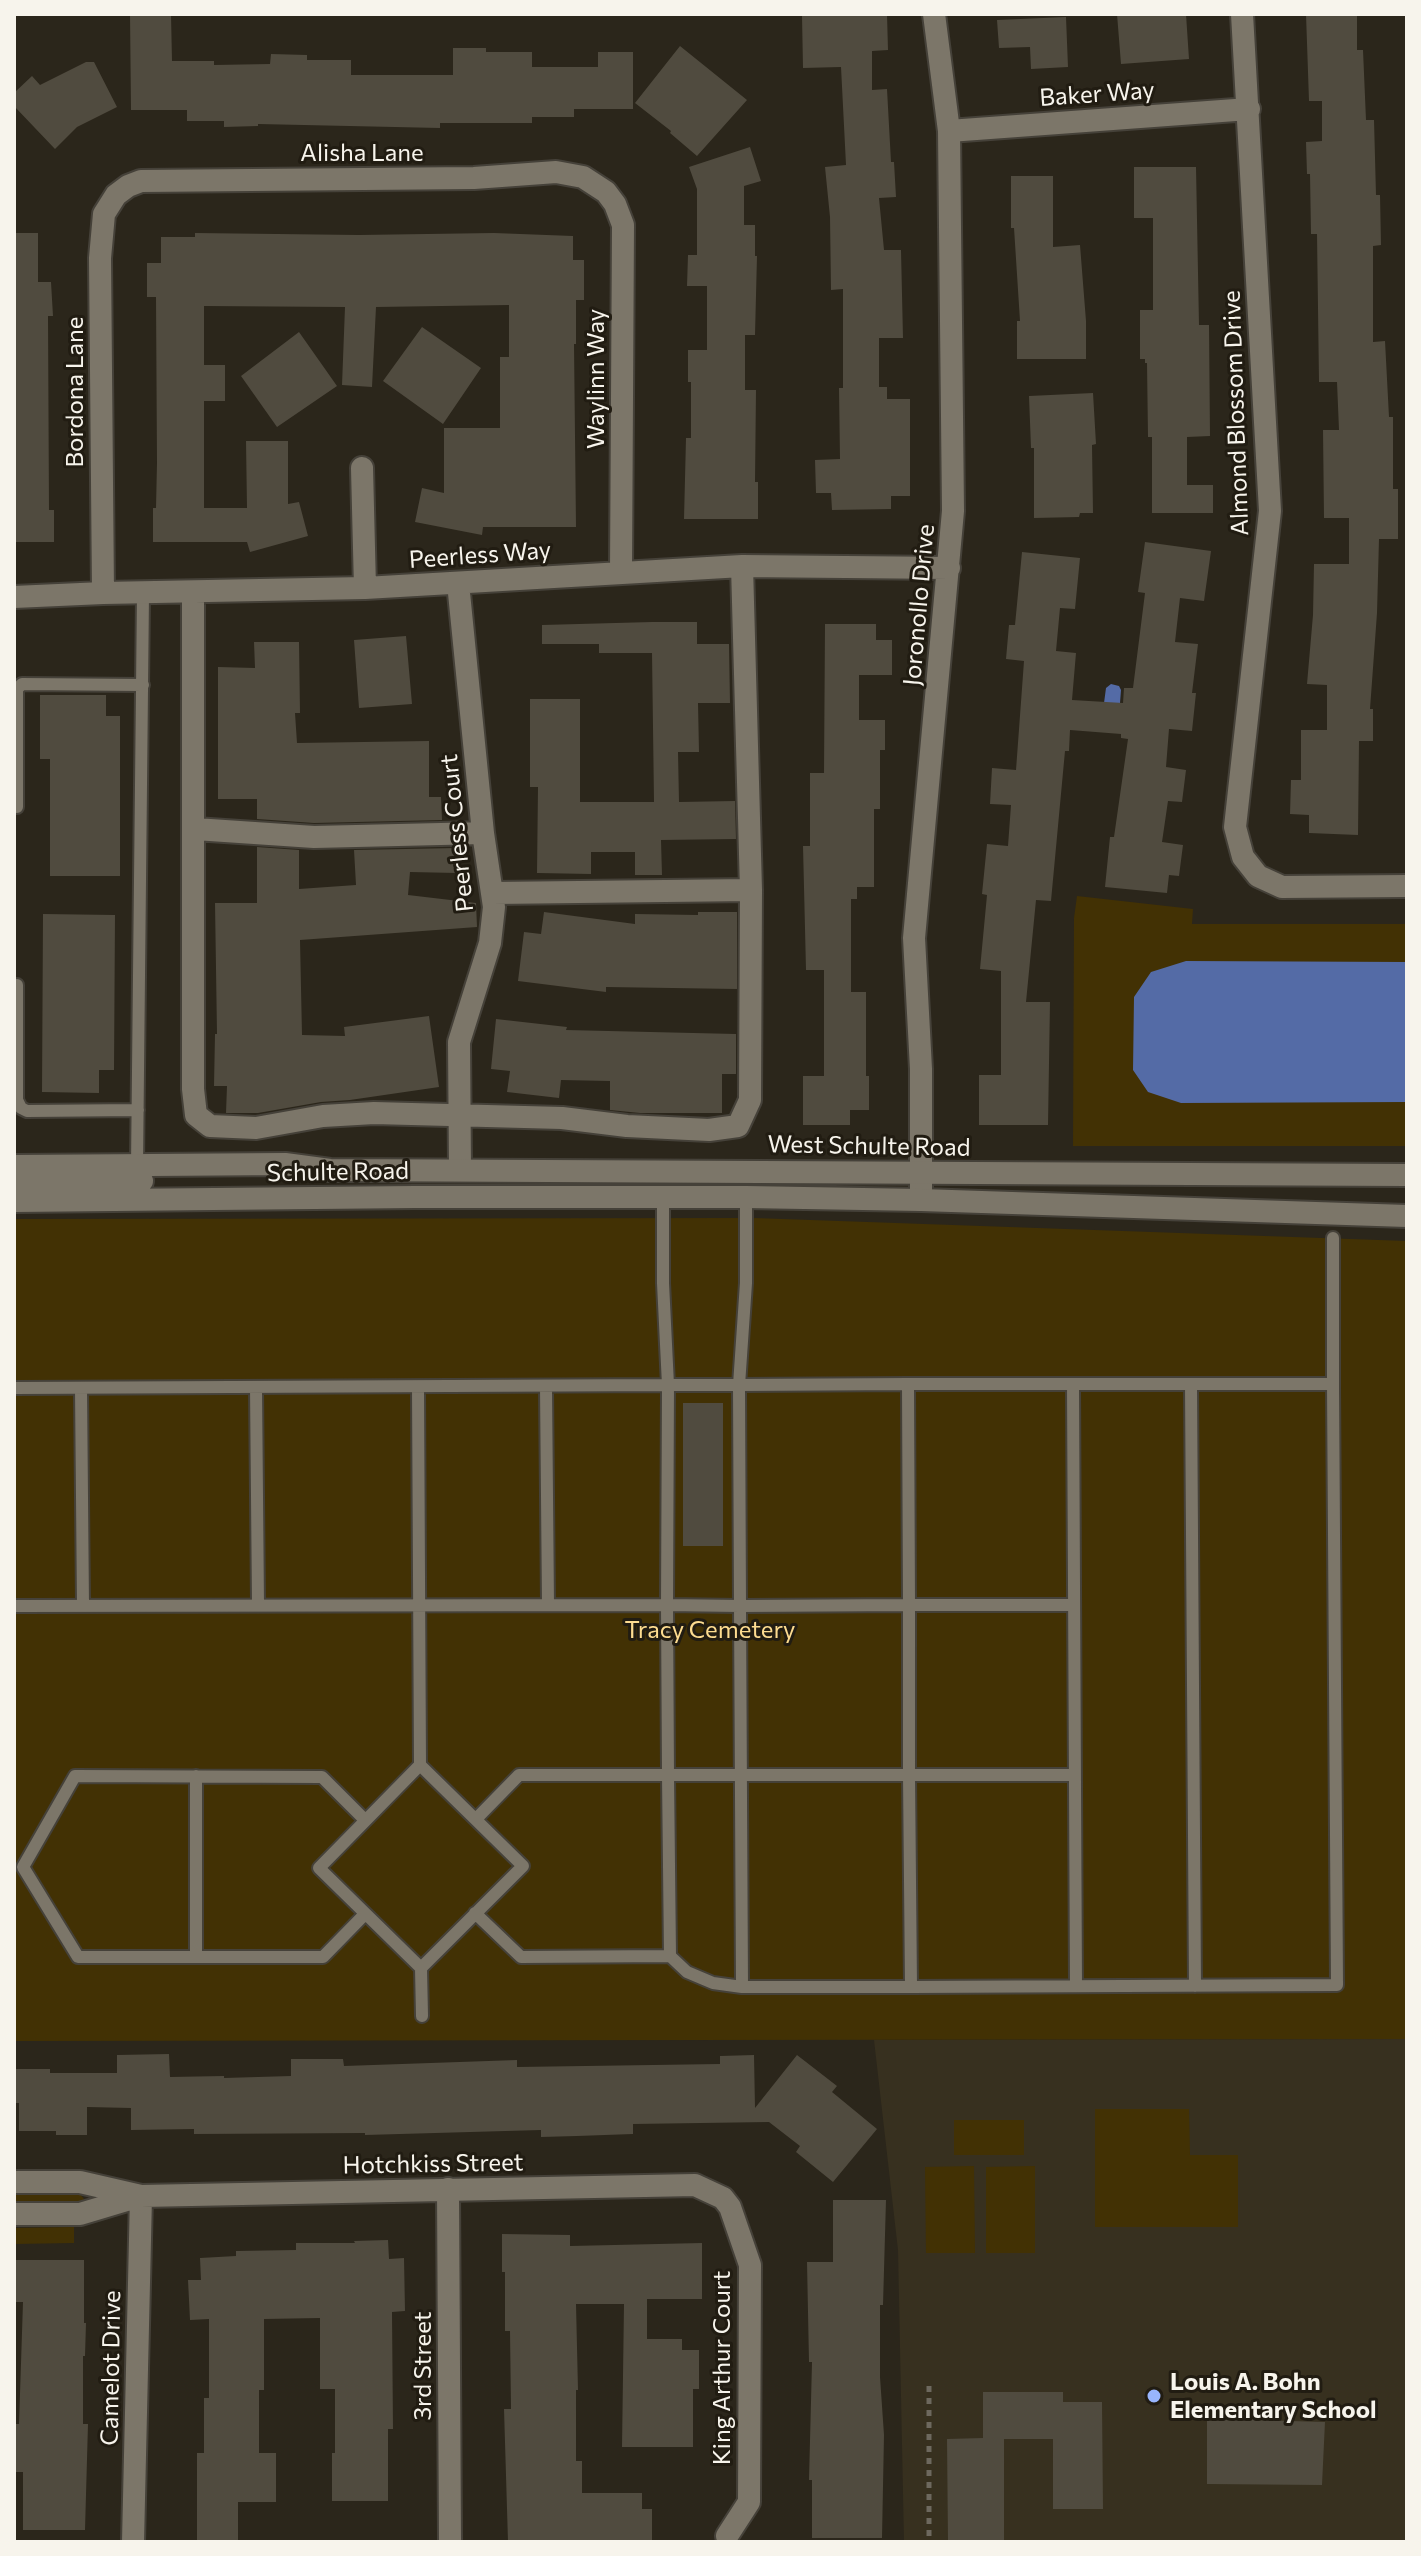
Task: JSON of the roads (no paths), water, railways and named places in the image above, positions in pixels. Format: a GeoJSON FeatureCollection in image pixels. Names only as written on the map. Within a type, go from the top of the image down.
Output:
{"type":"FeatureCollection","features":[{"type":"Feature","properties":{"kind":"street","name":"Joronollo Drive"},"geometry":{"type":"LineString","coordinates":[[921,1200],[921,1069],[914,938],[953,511],[949,131],[934,14]]}},
{"type":"Feature","properties":{"kind":"street","name":"Almond Blossom Drive"},"geometry":{"type":"LineString","coordinates":[[1242,14],[1270,511],[1235,827],[1243,857],[1258,876],[1282,887],[1407,886]]}},
{"type":"Feature","properties":{"kind":"street","name":"Baker Way"},"geometry":{"type":"LineString","coordinates":[[949,131],[1249,109]]}},
{"type":"Feature","properties":{"kind":"street","name":"Alisha Lane"},"geometry":{"type":"LineString","coordinates":[[116,195],[141,181],[474,178],[556,172],[583,177],[606,192]]}},
{"type":"Feature","properties":{"kind":"street","name":"Waylinn Way"},"geometry":{"type":"LineString","coordinates":[[606,192],[615,204],[623,225],[621,571]]}},
{"type":"Feature","properties":{"kind":"street","name":"Bordona Lane"},"geometry":{"type":"LineString","coordinates":[[103,593],[100,258],[104,214],[116,195]]}},
{"type":"Feature","properties":{"kind":"street"},"geometry":{"type":"LineString","coordinates":[[362,468],[365,588]]}},
{"type":"Feature","properties":{"kind":"street","name":"Peerless Way"},"geometry":{"type":"LineString","coordinates":[[14,597],[365,588],[742,566],[949,568]]}},
{"type":"Feature","properties":{"kind":"street"},"geometry":{"type":"LineString","coordinates":[[193,593],[193,1089],[196,1115],[210,1126],[256,1128],[323,1116],[374,1113],[562,1118],[627,1126],[709,1130],[738,1126],[750,1100],[751,890],[742,566]]}},
{"type":"Feature","properties":{"kind":"street","name":"Peerless Court"},"geometry":{"type":"LineString","coordinates":[[458,583],[483,833],[493,893],[490,943],[459,1042],[460,1169]]}},
{"type":"Feature","properties":{"kind":"street"},"geometry":{"type":"LineString","coordinates":[[195,829],[314,837],[483,833]]}},
{"type":"Feature","properties":{"kind":"street"},"geometry":{"type":"LineString","coordinates":[[493,893],[751,890]]}},
{"type":"Feature","properties":{"kind":"street"},"geometry":{"type":"LineString","coordinates":[[14,1166],[285,1164],[330,1170]]}},
{"type":"Feature","properties":{"kind":"street","name":"West Schulte Road"},"geometry":{"type":"LineString","coordinates":[[330,1170],[1407,1175]]}},
{"type":"Feature","properties":{"kind":"street","name":"Schulte Road"},"geometry":{"type":"LineString","coordinates":[[14,1184],[284,1177],[330,1170]]}},
{"type":"Feature","properties":{"kind":"street"},"geometry":{"type":"LineString","coordinates":[[663,1197],[921,1200],[1407,1216]]}},
{"type":"Feature","properties":{"kind":"street","name":"Schulte Road"},"geometry":{"type":"LineString","coordinates":[[14,1201],[663,1197]]}},
{"type":"Feature","properties":{"kind":"street","name":"Hotchkiss Street"},"geometry":{"type":"LineString","coordinates":[[14,2182],[80,2182],[141,2196],[695,2185],[723,2198]]}},
{"type":"Feature","properties":{"kind":"street","name":"3rd Street"},"geometry":{"type":"LineString","coordinates":[[448,2189],[450,2542]]}},
{"type":"Feature","properties":{"kind":"street","name":"Hotchkiss Street"},"geometry":{"type":"LineString","coordinates":[[14,2214],[80,2214],[141,2196]]}},
{"type":"Feature","properties":{"kind":"street","name":"Camelot Drive"},"geometry":{"type":"LineString","coordinates":[[133,2542],[141,2196]]}},
{"type":"Feature","properties":{"kind":"street","name":"King Arthur Court"},"geometry":{"type":"LineString","coordinates":[[723,2198],[730,2207],[750,2265],[749,2502],[727,2536]]}},
{"type":"Feature","properties":{"kind":"lane"},"geometry":{"type":"LineString","coordinates":[[137,1166],[143,594]]}},
{"type":"Feature","properties":{"kind":"lane"},"geometry":{"type":"LineString","coordinates":[[17,807],[17,689],[22,684],[143,685]]}},
{"type":"Feature","properties":{"kind":"lane"},"geometry":{"type":"LineString","coordinates":[[17,985],[17,1100],[21,1108],[27,1111],[138,1110]]}},
{"type":"Feature","properties":{"kind":"lane"},"geometry":{"type":"LineString","coordinates":[[663,1197],[668,1385],[670,1956]]}},
{"type":"Feature","properties":{"kind":"lane"},"geometry":{"type":"LineString","coordinates":[[742,1987],[739,1385],[746,1283],[746,1197]]}},
{"type":"Feature","properties":{"kind":"lane"},"geometry":{"type":"LineString","coordinates":[[475,1913],[521,1957],[670,1956],[687,1972],[713,1983],[742,1987],[1337,1985],[1333,1238]]}},
{"type":"Feature","properties":{"kind":"lane"},"geometry":{"type":"LineString","coordinates":[[908,1384],[911,1987]]}},
{"type":"Feature","properties":{"kind":"lane"},"geometry":{"type":"LineString","coordinates":[[1073,1384],[1076,1986]]}},
{"type":"Feature","properties":{"kind":"lane"},"geometry":{"type":"LineString","coordinates":[[1191,1384],[1195,1986]]}},
{"type":"Feature","properties":{"kind":"lane"},"geometry":{"type":"LineString","coordinates":[[14,1388],[1333,1384]]}},
{"type":"Feature","properties":{"kind":"lane"},"geometry":{"type":"LineString","coordinates":[[256,1387],[258,1605]]}},
{"type":"Feature","properties":{"kind":"lane"},"geometry":{"type":"LineString","coordinates":[[418,1387],[420,1765],[319,1868],[421,1968],[422,2016]]}},
{"type":"Feature","properties":{"kind":"lane"},"geometry":{"type":"LineString","coordinates":[[546,1387],[548,1605]]}},
{"type":"Feature","properties":{"kind":"lane"},"geometry":{"type":"LineString","coordinates":[[81,1388],[83,1606]]}},
{"type":"Feature","properties":{"kind":"lane"},"geometry":{"type":"LineString","coordinates":[[14,1606],[1074,1605]]}},
{"type":"Feature","properties":{"kind":"lane"},"geometry":{"type":"LineString","coordinates":[[420,1765],[523,1866],[421,1968]]}},
{"type":"Feature","properties":{"kind":"lane"},"geometry":{"type":"LineString","coordinates":[[476,1819],[519,1775],[1075,1775]]}},
{"type":"Feature","properties":{"kind":"lane"},"geometry":{"type":"LineString","coordinates":[[365,1820],[322,1777],[75,1776],[23,1867],[78,1957],[323,1957],[365,1914]]}},
{"type":"Feature","properties":{"kind":"lane"},"geometry":{"type":"LineString","coordinates":[[196,1776],[196,1957]]}},
{"type":"Feature","properties":{"kind":"water"},"geometry":{"type":"Polygon","coordinates":[[[1111,684],[1119,686],[1121,690],[1120,703],[1102,718],[1106,688],[1111,684]]]}},
{"type":"Feature","properties":{"kind":"water"},"geometry":{"type":"Polygon","coordinates":[[[1186,961],[1407,962],[1407,1102],[1181,1103],[1148,1092],[1133,1070],[1134,997],[1151,972],[1186,961]]]}},
{"type":"Feature","properties":{"kind":"place","name":"Louis A. Bohn Elementary School"},"geometry":{"type":"Point","coordinates":[1154,2396]}},
{"type":"Feature","properties":{"kind":"park label","name":"Tracy Cemetery"},"geometry":{"type":"Point","coordinates":[710,1630]}}]}
